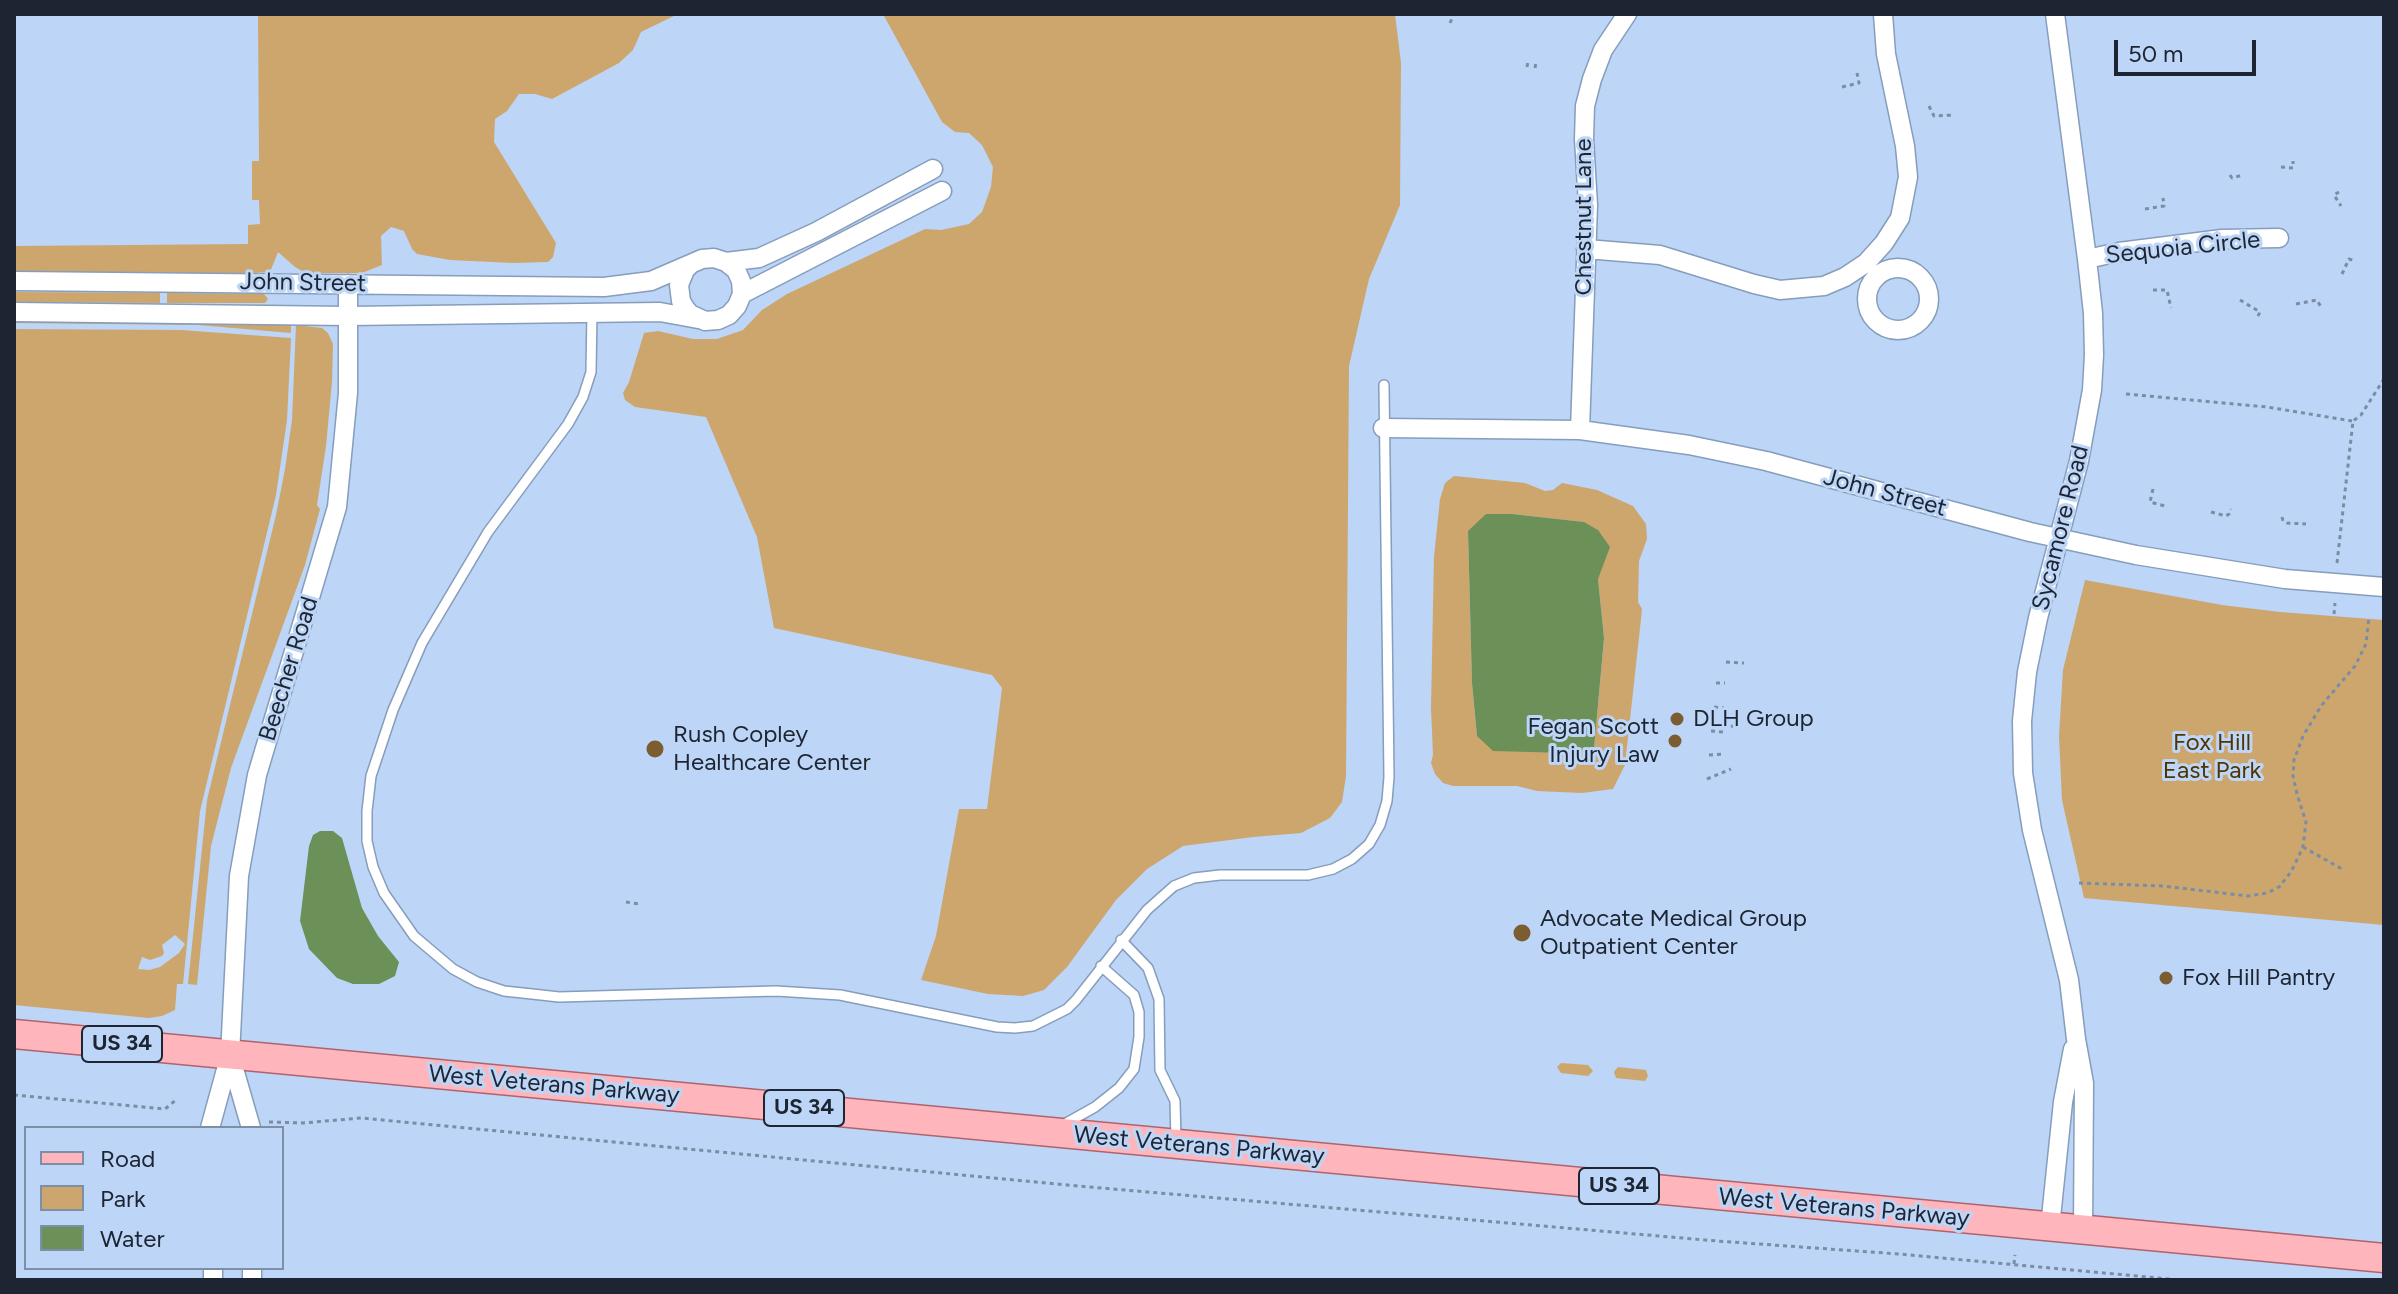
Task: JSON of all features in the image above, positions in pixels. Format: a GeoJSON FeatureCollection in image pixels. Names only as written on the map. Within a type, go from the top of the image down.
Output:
{"type":"FeatureCollection","features":[{"type":"Feature","properties":{"kind":"main road","name":"West Veterans Parkway"},"geometry":{"type":"LineString","coordinates":[[14,1034],[2384,1258]]}},
{"type":"Feature","properties":{"kind":"street","name":"Chestnut Lane"},"geometry":{"type":"LineString","coordinates":[[1580,430],[1588,205],[1585,106],[1603,50],[1627,14]]}},
{"type":"Feature","properties":{"kind":"street"},"geometry":{"type":"LineString","coordinates":[[1586,249],[1660,255],[1780,290],[1824,286],[1871,270],[1900,218],[1907,188],[1907,156],[1886,54],[1883,14]]}},
{"type":"Feature","properties":{"kind":"street","name":"Sycamore Road"},"geometry":{"type":"LineString","coordinates":[[2055,14],[2093,313],[2092,390],[2079,461],[2027,672],[2022,721],[2023,773],[2032,830],[2069,980],[2084,1083],[2083,1231]]}},
{"type":"Feature","properties":{"kind":"street"},"geometry":{"type":"LineString","coordinates":[[726,262],[759,258],[816,232],[933,169]]}},
{"type":"Feature","properties":{"kind":"street"},"geometry":{"type":"LineString","coordinates":[[742,294],[942,191]]}},
{"type":"Feature","properties":{"kind":"street","name":"Sequoia Circle"},"geometry":{"type":"LineString","coordinates":[[2087,259],[2222,239],[2279,238]]}},
{"type":"Feature","properties":{"kind":"street"},"geometry":{"type":"LineString","coordinates":[[714,258],[726,262],[736,270],[741,281],[742,294],[737,306],[729,315],[718,320],[705,321],[690,314],[679,293],[681,277],[691,264],[702,259],[714,258]]}},
{"type":"Feature","properties":{"kind":"street","name":"John Street"},"geometry":{"type":"LineString","coordinates":[[14,281],[592,287],[651,281],[691,264]]}},
{"type":"Feature","properties":{"kind":"street","name":"Beecher Road"},"geometry":{"type":"LineString","coordinates":[[211,1126],[230,1055],[239,876],[257,775],[337,507],[348,393],[348,284]]}},
{"type":"Feature","properties":{"kind":"street"},"geometry":{"type":"LineString","coordinates":[[592,287],[592,312]]}},
{"type":"Feature","properties":{"kind":"street","name":"John Street"},"geometry":{"type":"LineString","coordinates":[[14,312],[348,316],[660,312],[705,321]]}},
{"type":"Feature","properties":{"kind":"street","name":"John Street"},"geometry":{"type":"LineString","coordinates":[[1383,428],[1580,430],[1689,445],[1766,461],[2060,539],[2209,569],[2384,587]]}},
{"type":"Feature","properties":{"kind":"street","name":"Sycamore Road"},"geometry":{"type":"LineString","coordinates":[[2050,1227],[2063,1102],[2076,1039]]}},
{"type":"Feature","properties":{"kind":"street","name":"Beecher Road"},"geometry":{"type":"LineString","coordinates":[[230,1055],[250,1126]]}},
{"type":"Feature","properties":{"kind":"lane"},"geometry":{"type":"LineString","coordinates":[[592,312],[591,372],[583,397],[568,424],[488,532],[428,631],[393,710],[371,776],[367,811],[367,841],[384,893],[405,925],[432,953],[477,982],[504,991],[559,997],[776,991],[840,995],[997,1027],[1033,1026],[1067,1009],[1147,910],[1174,886],[1194,878],[1308,875],[1333,869],[1352,859],[1369,844],[1380,825],[1387,801],[1389,777],[1384,385]]}},
{"type":"Feature","properties":{"kind":"lane"},"geometry":{"type":"LineString","coordinates":[[1121,940],[1148,968],[1159,999],[1160,1070],[1175,1101],[1176,1145]]}},
{"type":"Feature","properties":{"kind":"lane"},"geometry":{"type":"LineString","coordinates":[[1049,1132],[1095,1107],[1119,1088],[1134,1069],[1139,1012],[1134,995],[1101,966]]}},
{"type":"Feature","properties":{"kind":"path"},"geometry":{"type":"LineString","coordinates":[[1450,23],[1454,14]]}},
{"type":"Feature","properties":{"kind":"path"},"geometry":{"type":"LineString","coordinates":[[1527,67],[1528,61]]}},
{"type":"Feature","properties":{"kind":"path"},"geometry":{"type":"LineString","coordinates":[[1535,68],[1536,62]]}},
{"type":"Feature","properties":{"kind":"path"},"geometry":{"type":"LineString","coordinates":[[1842,87],[1859,83],[1857,73]]}},
{"type":"Feature","properties":{"kind":"path"},"geometry":{"type":"LineString","coordinates":[[1929,106],[1934,116],[1954,115]]}},
{"type":"Feature","properties":{"kind":"path"},"geometry":{"type":"LineString","coordinates":[[2281,167],[2293,168],[2293,161]]}},
{"type":"Feature","properties":{"kind":"path"},"geometry":{"type":"LineString","coordinates":[[2230,175],[2232,178],[2243,175]]}},
{"type":"Feature","properties":{"kind":"path"},"geometry":{"type":"LineString","coordinates":[[2339,192],[2334,195],[2341,206]]}},
{"type":"Feature","properties":{"kind":"path"},"geometry":{"type":"LineString","coordinates":[[2145,209],[2164,206],[2163,198]]}},
{"type":"Feature","properties":{"kind":"path"},"geometry":{"type":"LineString","coordinates":[[2342,274],[2349,259],[2355,261]]}},
{"type":"Feature","properties":{"kind":"path"},"geometry":{"type":"LineString","coordinates":[[2153,290],[2167,290],[2171,308]]}},
{"type":"Feature","properties":{"kind":"path"},"geometry":{"type":"LineString","coordinates":[[2240,300],[2260,312],[2257,318]]}},
{"type":"Feature","properties":{"kind":"path"},"geometry":{"type":"LineString","coordinates":[[2296,304],[2317,300],[2322,309]]}},
{"type":"Feature","properties":{"kind":"path"},"geometry":{"type":"LineString","coordinates":[[2126,394],[2267,407],[2353,421],[2361,415],[2384,379]]}},
{"type":"Feature","properties":{"kind":"path"},"geometry":{"type":"LineString","coordinates":[[2337,567],[2353,421]]}},
{"type":"Feature","properties":{"kind":"path"},"geometry":{"type":"LineString","coordinates":[[2153,489],[2150,502],[2165,506]]}},
{"type":"Feature","properties":{"kind":"path"},"geometry":{"type":"LineString","coordinates":[[2211,512],[2226,516],[2231,509]]}},
{"type":"Feature","properties":{"kind":"path"},"geometry":{"type":"LineString","coordinates":[[2282,517],[2287,523],[2306,524]]}},
{"type":"Feature","properties":{"kind":"path"},"geometry":{"type":"LineString","coordinates":[[2334,614],[2335,600]]}},
{"type":"Feature","properties":{"kind":"path"},"geometry":{"type":"LineString","coordinates":[[2079,883],[2163,886],[2248,896],[2267,893],[2279,887],[2291,872],[2303,847],[2306,822],[2295,785],[2294,760],[2303,736],[2321,706],[2355,666],[2366,644],[2369,617]]}},
{"type":"Feature","properties":{"kind":"path"},"geometry":{"type":"LineString","coordinates":[[1726,662],[1744,663]]}},
{"type":"Feature","properties":{"kind":"path"},"geometry":{"type":"LineString","coordinates":[[1716,683],[1725,683]]}},
{"type":"Feature","properties":{"kind":"path"},"geometry":{"type":"LineString","coordinates":[[1714,707],[1724,708]]}},
{"type":"Feature","properties":{"kind":"path"},"geometry":{"type":"LineString","coordinates":[[1723,725],[1740,727]]}},
{"type":"Feature","properties":{"kind":"path"},"geometry":{"type":"LineString","coordinates":[[1711,731],[1723,732]]}},
{"type":"Feature","properties":{"kind":"path"},"geometry":{"type":"LineString","coordinates":[[1709,755],[1725,754]]}},
{"type":"Feature","properties":{"kind":"path"},"geometry":{"type":"LineString","coordinates":[[1707,779],[1731,769]]}},
{"type":"Feature","properties":{"kind":"path"},"geometry":{"type":"LineString","coordinates":[[2303,847],[2342,869]]}},
{"type":"Feature","properties":{"kind":"path"},"geometry":{"type":"LineString","coordinates":[[626,902],[639,904]]}},
{"type":"Feature","properties":{"kind":"path"},"geometry":{"type":"LineString","coordinates":[[14,1095],[165,1109],[176,1100]]}},
{"type":"Feature","properties":{"kind":"path"},"geometry":{"type":"LineString","coordinates":[[283,1122],[361,1118],[1062,1185],[2180,1280]]}},
{"type":"Feature","properties":{"kind":"path"},"geometry":{"type":"LineString","coordinates":[[2014,1264],[2015,1255]]}},
{"type":"Feature","properties":{"kind":"path"},"geometry":{"type":"LineString","coordinates":[[2116,1274],[2117,1265]]}},
{"type":"Feature","properties":{"kind":"green space"},"geometry":{"type":"Polygon","coordinates":[[[258,14],[678,14],[641,32],[633,50],[619,63],[552,99],[519,94],[507,111],[495,119],[494,142],[556,243],[553,257],[548,262],[450,260],[417,254],[404,231],[391,227],[381,236],[382,265],[362,273],[306,273],[278,252],[270,272],[206,276],[14,275],[14,246],[248,244],[248,225],[260,224],[259,200],[252,200],[252,161],[259,161],[258,14]]]}},
{"type":"Feature","properties":{"kind":"green space"},"geometry":{"type":"Polygon","coordinates":[[[883,14],[1395,14],[1401,63],[1400,205],[1369,279],[1349,366],[1346,776],[1342,802],[1330,818],[1301,833],[1183,846],[1147,869],[1116,900],[1067,967],[1044,990],[1023,996],[988,994],[921,980],[936,936],[959,809],[987,809],[1002,688],[992,675],[774,628],[757,537],[706,417],[635,407],[625,400],[623,393],[644,333],[658,331],[693,339],[717,339],[743,330],[762,310],[787,294],[925,229],[941,230],[969,224],[982,212],[991,187],[993,167],[982,145],[969,133],[955,132],[942,122],[883,14]]]}},
{"type":"Feature","properties":{"kind":"green space"},"geometry":{"type":"Polygon","coordinates":[[[14,292],[160,293],[160,303],[14,302],[14,292]]]}},
{"type":"Feature","properties":{"kind":"green space"},"geometry":{"type":"Polygon","coordinates":[[[167,293],[264,294],[268,299],[265,303],[167,303],[167,293]]]}},
{"type":"Feature","properties":{"kind":"green space"},"geometry":{"type":"Polygon","coordinates":[[[14,318],[291,325],[291,333],[198,325],[14,323],[14,318]]]}},
{"type":"Feature","properties":{"kind":"green space"},"geometry":{"type":"Polygon","coordinates":[[[296,325],[322,328],[333,344],[326,446],[317,505],[320,509],[305,565],[231,768],[211,846],[197,985],[188,984],[207,800],[285,469],[292,420],[296,325]]]}},
{"type":"Feature","properties":{"kind":"green space"},"geometry":{"type":"Polygon","coordinates":[[[14,329],[181,330],[291,338],[287,420],[276,495],[200,811],[183,984],[177,984],[175,1010],[149,1018],[14,1005],[14,329]],[[175,935],[162,945],[162,956],[150,960],[142,957],[138,969],[160,967],[179,953],[185,944],[175,935]]]}},
{"type":"Feature","properties":{"kind":"green space"},"geometry":{"type":"Polygon","coordinates":[[[1454,476],[1525,483],[1545,491],[1553,490],[1562,483],[1597,490],[1633,506],[1646,524],[1647,539],[1639,561],[1638,602],[1642,609],[1625,765],[1613,789],[1582,793],[1537,791],[1517,786],[1453,786],[1443,783],[1435,774],[1431,763],[1434,557],[1440,499],[1445,483],[1454,476]],[[1512,514],[1468,531],[1472,683],[1477,736],[1594,749],[1604,638],[1598,579],[1598,530],[1583,522],[1512,514]]]}},
{"type":"Feature","properties":{"kind":"green space","name":"Fox Hill East Park"},"geometry":{"type":"Polygon","coordinates":[[[2085,580],[2222,605],[2384,620],[2384,925],[2084,898],[2062,800],[2059,736],[2063,670],[2085,580]]]}},
{"type":"Feature","properties":{"kind":"green space"},"geometry":{"type":"Polygon","coordinates":[[[1561,1063],[1588,1065],[1593,1071],[1588,1076],[1561,1073],[1557,1067],[1561,1063]]]}},
{"type":"Feature","properties":{"kind":"green space"},"geometry":{"type":"Polygon","coordinates":[[[1618,1067],[1646,1070],[1648,1076],[1645,1081],[1616,1078],[1614,1072],[1618,1067]]]}},
{"type":"Feature","properties":{"kind":"water"},"geometry":{"type":"Polygon","coordinates":[[[1486,514],[1584,522],[1598,530],[1610,547],[1598,579],[1604,638],[1594,749],[1567,753],[1493,751],[1477,736],[1472,683],[1468,531],[1486,514]]]}},
{"type":"Feature","properties":{"kind":"water"},"geometry":{"type":"Polygon","coordinates":[[[320,831],[333,831],[342,838],[362,908],[378,936],[399,962],[395,976],[379,984],[353,984],[337,978],[309,949],[300,921],[309,846],[313,835],[320,831]]]}},
{"type":"Feature","properties":{"kind":"place","name":"DLH Group"},"geometry":{"type":"Point","coordinates":[1677,719]}},
{"type":"Feature","properties":{"kind":"place","name":"Fegan Scott Injury Law"},"geometry":{"type":"Point","coordinates":[1675,741]}},
{"type":"Feature","properties":{"kind":"place","name":"Rush Copley Healthcare Center"},"geometry":{"type":"Point","coordinates":[655,749]}},
{"type":"Feature","properties":{"kind":"place","name":"Advocate Medical Group Outpatient Center"},"geometry":{"type":"Point","coordinates":[1522,933]}},
{"type":"Feature","properties":{"kind":"place","name":"Fox Hill Pantry"},"geometry":{"type":"Point","coordinates":[2166,978]}}]}
